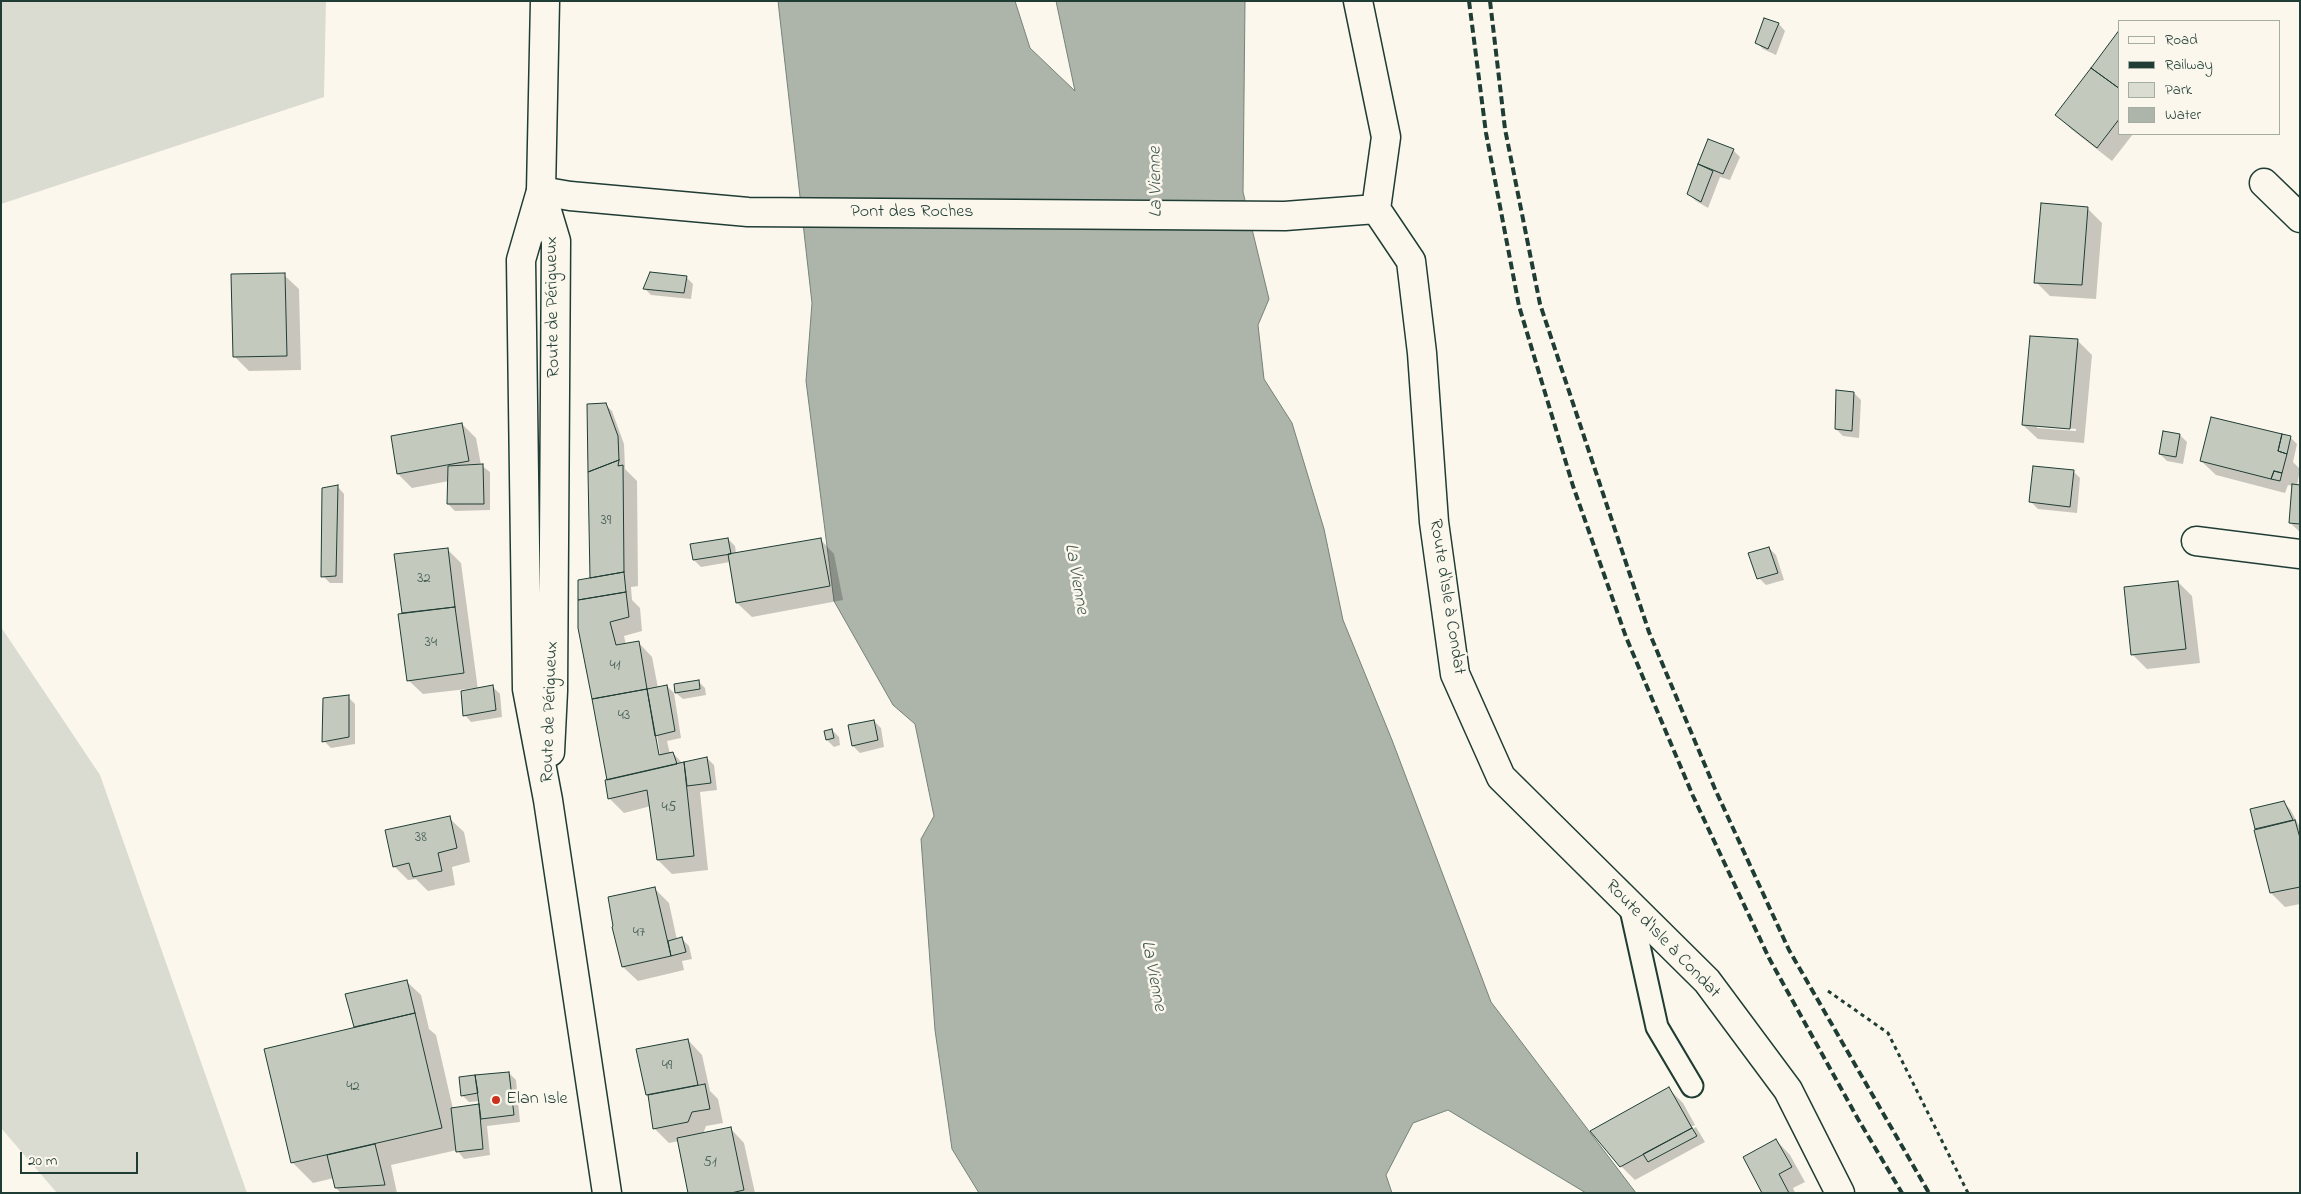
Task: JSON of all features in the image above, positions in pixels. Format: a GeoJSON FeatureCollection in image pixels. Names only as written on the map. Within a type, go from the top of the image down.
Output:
{"type":"FeatureCollection","features":[{"type":"Feature","properties":{"kind":"street","name":"Route de Périgueux"},"geometry":{"type":"LineString","coordinates":[[545,1],[541,191],[521,260],[527,689],[548,800],[607,1193]]}},
{"type":"Feature","properties":{"kind":"street"},"geometry":{"type":"LineString","coordinates":[[1358,1],[1386,137],[1376,209]]}},
{"type":"Feature","properties":{"kind":"street"},"geometry":{"type":"LineString","coordinates":[[2264,183],[2300,218]]}},
{"type":"Feature","properties":{"kind":"street","name":"Pont des Roches"},"geometry":{"type":"LineString","coordinates":[[541,191],[570,196],[748,212],[1285,216],[1376,209]]}},
{"type":"Feature","properties":{"kind":"street","name":"Route d'Isle à Condat"},"geometry":{"type":"LineString","coordinates":[[1376,209],[1411,261],[1422,353],[1434,522],[1456,674],[1501,777],[1707,981],[1788,1090],[1840,1193]]}},
{"type":"Feature","properties":{"kind":"street"},"geometry":{"type":"LineString","coordinates":[[2196,542],[2300,554]]}},
{"type":"Feature","properties":{"kind":"lane"},"geometry":{"type":"LineString","coordinates":[[1630,905],[1657,1027],[1692,1086]]}},
{"type":"Feature","properties":{"kind":"path"},"geometry":{"type":"LineString","coordinates":[[1828,991],[1888,1033],[1968,1193]]}},
{"type":"Feature","properties":{"kind":"green space"},"geometry":{"type":"Polygon","coordinates":[[[1,1],[326,1],[324,97],[1,204],[1,1]]]}},
{"type":"Feature","properties":{"kind":"green space"},"geometry":{"type":"Polygon","coordinates":[[[1,627],[100,775],[247,1193],[57,1193],[1,1128],[1,627]]]}},
{"type":"Feature","properties":{"kind":"water","name":"La Vienne"},"geometry":{"type":"Polygon","coordinates":[[[778,1],[1015,1],[1030,48],[1075,91],[1056,1],[1245,1],[1243,192],[1269,299],[1258,325],[1264,379],[1292,423],[1324,529],[1343,620],[1392,740],[1491,1002],[1636,1193],[1586,1193],[1448,1110],[1413,1123],[1386,1175],[1392,1193],[979,1193],[952,1149],[935,1030],[921,839],[934,816],[915,724],[893,705],[834,601],[806,381],[812,303],[778,1]]]}},
{"type":"Feature","properties":{"kind":"building"},"geometry":{"type":"Polygon","coordinates":[[[1764,18],[1779,23],[1768,49],[1755,43],[1764,18]]]}},
{"type":"Feature","properties":{"kind":"building"},"geometry":{"type":"Polygon","coordinates":[[[2118,32],[2118,88],[2091,68],[2118,32]]]}},
{"type":"Feature","properties":{"kind":"building"},"geometry":{"type":"Polygon","coordinates":[[[2091,68],[2118,88],[2118,121],[2097,148],[2055,115],[2091,68]]]}},
{"type":"Feature","properties":{"kind":"building"},"geometry":{"type":"Polygon","coordinates":[[[1708,139],[1734,149],[1723,174],[1698,164],[1708,139]]]}},
{"type":"Feature","properties":{"kind":"building"},"geometry":{"type":"Polygon","coordinates":[[[1698,164],[1713,171],[1701,202],[1687,194],[1698,164]]]}},
{"type":"Feature","properties":{"kind":"building"},"geometry":{"type":"Polygon","coordinates":[[[2041,203],[2088,207],[2082,285],[2034,283],[2041,203]]]}},
{"type":"Feature","properties":{"kind":"building"},"geometry":{"type":"Polygon","coordinates":[[[650,272],[687,276],[684,293],[643,289],[650,272]]]}},
{"type":"Feature","properties":{"kind":"building"},"geometry":{"type":"Polygon","coordinates":[[[285,273],[287,356],[233,357],[231,274],[285,273]]]}},
{"type":"Feature","properties":{"kind":"building"},"geometry":{"type":"Polygon","coordinates":[[[2030,336],[2078,339],[2070,429],[2022,425],[2030,336]]]}},
{"type":"Feature","properties":{"kind":"building"},"geometry":{"type":"Polygon","coordinates":[[[1836,390],[1854,392],[1852,431],[1835,429],[1836,390]]]}},
{"type":"Feature","properties":{"kind":"building"},"geometry":{"type":"Polygon","coordinates":[[[606,403],[618,436],[619,460],[588,472],[587,404],[606,403]]]}},
{"type":"Feature","properties":{"kind":"building"},"geometry":{"type":"Polygon","coordinates":[[[2211,417],[2282,434],[2278,451],[2287,454],[2282,473],[2274,471],[2271,479],[2200,461],[2211,417]]]}},
{"type":"Feature","properties":{"kind":"building"},"geometry":{"type":"Polygon","coordinates":[[[462,423],[469,461],[397,474],[391,436],[462,423]]]}},
{"type":"Feature","properties":{"kind":"building"},"geometry":{"type":"Polygon","coordinates":[[[2163,431],[2180,434],[2176,457],[2159,454],[2163,431]]]}},
{"type":"Feature","properties":{"kind":"building"},"geometry":{"type":"Polygon","coordinates":[[[2282,434],[2291,436],[2287,454],[2278,451],[2282,434]]]}},
{"type":"Feature","properties":{"kind":"building"},"geometry":{"type":"Polygon","coordinates":[[[619,460],[618,466],[623,465],[624,572],[590,578],[588,472],[619,460]]]}},
{"type":"Feature","properties":{"kind":"building"},"geometry":{"type":"Polygon","coordinates":[[[483,464],[484,504],[447,504],[448,466],[483,464]]]}},
{"type":"Feature","properties":{"kind":"building"},"geometry":{"type":"Polygon","coordinates":[[[2033,466],[2074,470],[2070,507],[2029,502],[2033,466]]]}},
{"type":"Feature","properties":{"kind":"building"},"geometry":{"type":"Polygon","coordinates":[[[2274,471],[2282,473],[2280,481],[2271,479],[2274,471]]]}},
{"type":"Feature","properties":{"kind":"building"},"geometry":{"type":"Polygon","coordinates":[[[2292,484],[2300,485],[2300,524],[2289,523],[2292,484]]]}},
{"type":"Feature","properties":{"kind":"building"},"geometry":{"type":"Polygon","coordinates":[[[338,485],[336,576],[321,577],[322,488],[338,485]]]}},
{"type":"Feature","properties":{"kind":"building"},"geometry":{"type":"Polygon","coordinates":[[[728,538],[731,554],[693,560],[690,544],[728,538]]]}},
{"type":"Feature","properties":{"kind":"building"},"geometry":{"type":"Polygon","coordinates":[[[821,538],[830,586],[736,603],[728,554],[821,538]]]}},
{"type":"Feature","properties":{"kind":"building"},"geometry":{"type":"Polygon","coordinates":[[[1769,547],[1778,573],[1757,579],[1748,553],[1769,547]]]}},
{"type":"Feature","properties":{"kind":"building"},"geometry":{"type":"Polygon","coordinates":[[[448,548],[455,607],[402,613],[394,554],[448,548]]]}},
{"type":"Feature","properties":{"kind":"building"},"geometry":{"type":"Polygon","coordinates":[[[624,572],[626,592],[578,600],[578,580],[624,572]]]}},
{"type":"Feature","properties":{"kind":"building"},"geometry":{"type":"Polygon","coordinates":[[[2178,581],[2186,649],[2131,655],[2124,587],[2178,581]]]}},
{"type":"Feature","properties":{"kind":"building"},"geometry":{"type":"Polygon","coordinates":[[[626,592],[629,617],[610,622],[616,645],[639,641],[647,689],[592,699],[578,628],[578,600],[626,592]]]}},
{"type":"Feature","properties":{"kind":"building"},"geometry":{"type":"Polygon","coordinates":[[[455,607],[464,673],[407,681],[398,614],[455,607]]]}},
{"type":"Feature","properties":{"kind":"building"},"geometry":{"type":"Polygon","coordinates":[[[699,680],[700,689],[675,693],[674,684],[699,680]]]}},
{"type":"Feature","properties":{"kind":"building"},"geometry":{"type":"Polygon","coordinates":[[[493,685],[496,710],[463,716],[461,691],[493,685]]]}},
{"type":"Feature","properties":{"kind":"building"},"geometry":{"type":"Polygon","coordinates":[[[667,685],[675,731],[655,736],[647,689],[667,685]]]}},
{"type":"Feature","properties":{"kind":"building"},"geometry":{"type":"Polygon","coordinates":[[[647,689],[659,755],[673,752],[677,764],[607,780],[592,699],[647,689]]]}},
{"type":"Feature","properties":{"kind":"building"},"geometry":{"type":"Polygon","coordinates":[[[349,695],[349,737],[322,742],[323,698],[349,695]]]}},
{"type":"Feature","properties":{"kind":"building"},"geometry":{"type":"Polygon","coordinates":[[[874,720],[878,740],[852,746],[848,725],[874,720]]]}},
{"type":"Feature","properties":{"kind":"building"},"geometry":{"type":"Polygon","coordinates":[[[832,729],[834,738],[826,740],[824,731],[832,729]]]}},
{"type":"Feature","properties":{"kind":"building"},"geometry":{"type":"Polygon","coordinates":[[[707,757],[711,783],[687,786],[684,762],[707,757]]]}},
{"type":"Feature","properties":{"kind":"building"},"geometry":{"type":"Polygon","coordinates":[[[684,762],[694,856],[657,860],[647,790],[608,799],[605,780],[684,762]]]}},
{"type":"Feature","properties":{"kind":"building"},"geometry":{"type":"Polygon","coordinates":[[[2284,801],[2293,820],[2255,829],[2250,809],[2284,801]]]}},
{"type":"Feature","properties":{"kind":"building"},"geometry":{"type":"Polygon","coordinates":[[[450,816],[457,848],[438,853],[442,871],[413,877],[409,863],[393,867],[385,830],[450,816]]]}},
{"type":"Feature","properties":{"kind":"building"},"geometry":{"type":"Polygon","coordinates":[[[2295,820],[2300,838],[2300,887],[2270,893],[2254,830],[2295,820]]]}},
{"type":"Feature","properties":{"kind":"building"},"geometry":{"type":"Polygon","coordinates":[[[655,887],[671,956],[622,967],[612,927],[608,897],[655,887]]]}},
{"type":"Feature","properties":{"kind":"building"},"geometry":{"type":"Polygon","coordinates":[[[682,937],[686,952],[671,956],[668,941],[682,937]]]}},
{"type":"Feature","properties":{"kind":"building"},"geometry":{"type":"Polygon","coordinates":[[[407,980],[415,1013],[354,1027],[345,994],[407,980]]]}},
{"type":"Feature","properties":{"kind":"building"},"geometry":{"type":"Polygon","coordinates":[[[415,1013],[442,1128],[291,1163],[264,1049],[415,1013]]]}},
{"type":"Feature","properties":{"kind":"building"},"geometry":{"type":"Polygon","coordinates":[[[688,1039],[698,1085],[646,1095],[636,1049],[688,1039]]]}},
{"type":"Feature","properties":{"kind":"building"},"geometry":{"type":"Polygon","coordinates":[[[509,1072],[514,1115],[481,1119],[475,1075],[509,1072]]]}},
{"type":"Feature","properties":{"kind":"building"},"geometry":{"type":"Polygon","coordinates":[[[475,1075],[478,1093],[461,1096],[459,1077],[475,1075]]]}},
{"type":"Feature","properties":{"kind":"building"},"geometry":{"type":"Polygon","coordinates":[[[705,1084],[710,1109],[692,1112],[688,1122],[653,1129],[648,1095],[705,1084]]]}},
{"type":"Feature","properties":{"kind":"building"},"geometry":{"type":"Polygon","coordinates":[[[1669,1087],[1692,1128],[1620,1167],[1590,1131],[1669,1087]]]}},
{"type":"Feature","properties":{"kind":"building"},"geometry":{"type":"Polygon","coordinates":[[[479,1104],[483,1149],[456,1152],[451,1108],[479,1104]]]}},
{"type":"Feature","properties":{"kind":"building"},"geometry":{"type":"Polygon","coordinates":[[[731,1127],[744,1190],[731,1193],[688,1193],[677,1138],[731,1127]]]}},
{"type":"Feature","properties":{"kind":"building"},"geometry":{"type":"Polygon","coordinates":[[[1692,1128],[1697,1136],[1648,1162],[1643,1154],[1692,1128]]]}},
{"type":"Feature","properties":{"kind":"building"},"geometry":{"type":"Polygon","coordinates":[[[1776,1139],[1792,1167],[1779,1174],[1789,1193],[1762,1193],[1743,1157],[1776,1139]]]}},
{"type":"Feature","properties":{"kind":"building"},"geometry":{"type":"Polygon","coordinates":[[[375,1144],[385,1185],[335,1188],[327,1155],[375,1144]]]}},
{"type":"Feature","properties":{"kind":"railway"},"geometry":{"type":"LineString","coordinates":[[1469,1],[1486,133],[1519,306],[1573,486],[1626,637],[1693,796],[1769,958],[1858,1119],[1902,1193]]}},
{"type":"Feature","properties":{"kind":"railway"},"geometry":{"type":"LineString","coordinates":[[1490,1],[1505,129],[1540,304],[1649,632],[1715,789],[1789,950],[1929,1193]]}},
{"type":"Feature","properties":{"kind":"place","name":"Elan Isle"},"geometry":{"type":"Point","coordinates":[496,1100]}}]}
